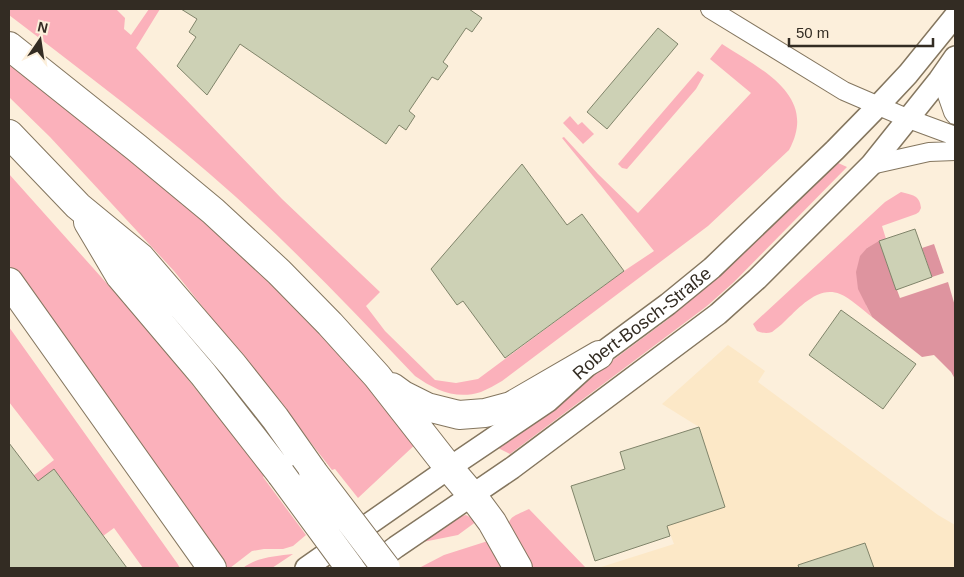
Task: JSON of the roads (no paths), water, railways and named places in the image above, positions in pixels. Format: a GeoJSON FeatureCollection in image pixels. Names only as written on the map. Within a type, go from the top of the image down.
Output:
{"type":"FeatureCollection","features":[{"type":"Feature","properties":{"kind":"highway"},"geometry":{"type":"LineString","coordinates":[[9,46],[137,148],[212,211],[279,272],[330,324],[377,376],[472,495],[492,522],[518,568]]}},
{"type":"Feature","properties":{"kind":"highway"},"geometry":{"type":"LineString","coordinates":[[9,134],[78,206],[140,257],[233,365],[275,418],[313,472],[391,558]]}},
{"type":"Feature","properties":{"kind":"highway"},"geometry":{"type":"LineString","coordinates":[[78,206],[120,276],[203,374],[281,474],[350,568]]}},
{"type":"Feature","properties":{"kind":"highway"},"geometry":{"type":"LineString","coordinates":[[9,282],[212,568]]}},
{"type":"Feature","properties":{"kind":"highway"},"geometry":{"type":"LineString","coordinates":[[377,376],[403,395],[427,407],[459,416],[486,413],[511,406],[599,355]]}},
{"type":"Feature","properties":{"kind":"street"},"geometry":{"type":"LineString","coordinates":[[710,9],[844,91],[909,119],[955,136]]}},
{"type":"Feature","properties":{"kind":"street","name":"Robert-Bosch-Straße"},"geometry":{"type":"LineString","coordinates":[[306,568],[548,401],[599,355],[668,304],[712,268],[878,106],[908,74],[955,16]]}},
{"type":"Feature","properties":{"kind":"street"},"geometry":{"type":"LineString","coordinates":[[952,61],[946,92],[955,115]]}},
{"type":"Feature","properties":{"kind":"street","name":"Robert-Bosch-Straße"},"geometry":{"type":"LineString","coordinates":[[368,568],[391,558],[472,495],[512,468],[718,314],[757,279],[871,166],[952,61]]}},
{"type":"Feature","properties":{"kind":"street"},"geometry":{"type":"LineString","coordinates":[[871,166],[929,152],[955,151]]}}]}
